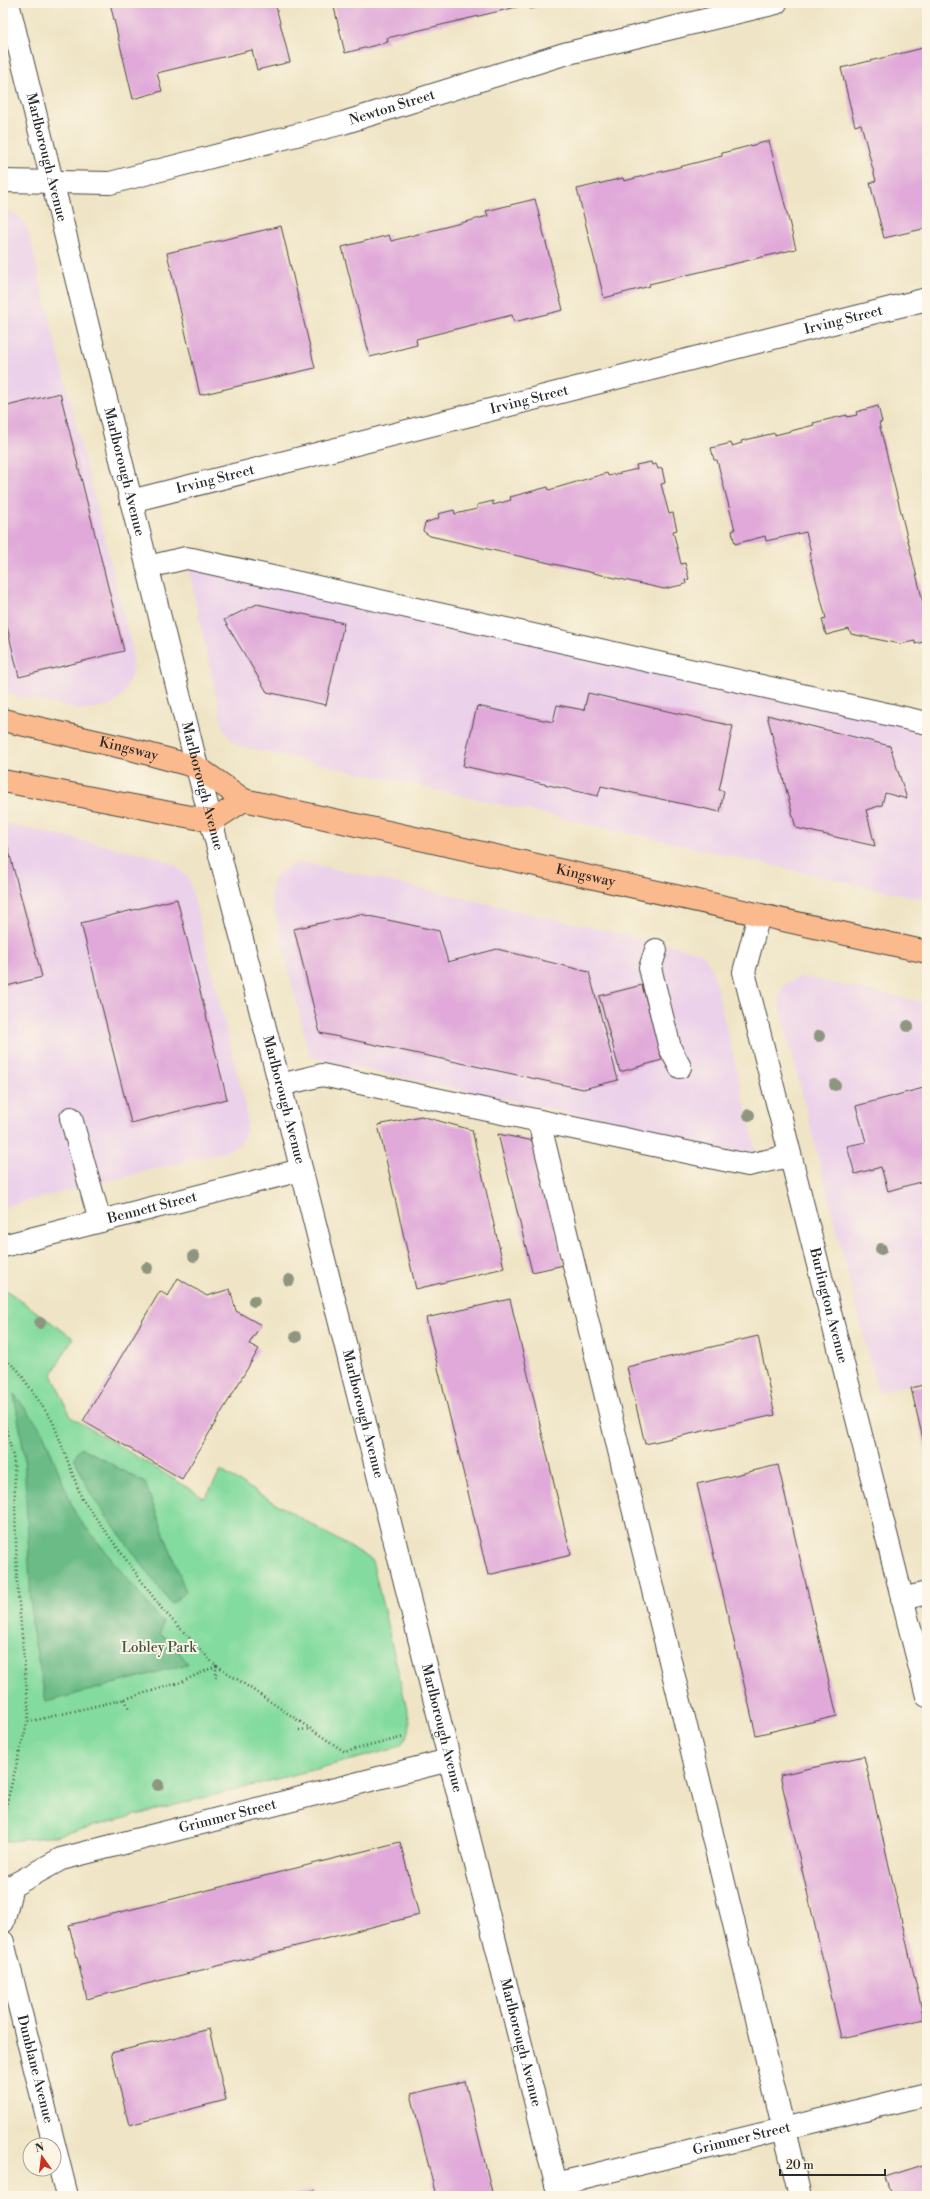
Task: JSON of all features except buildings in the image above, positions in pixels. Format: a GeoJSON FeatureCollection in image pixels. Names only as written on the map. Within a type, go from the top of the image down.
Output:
{"type":"FeatureCollection","features":[{"type":"Feature","properties":{"kind":"main road","name":"Kingsway"},"geometry":{"type":"LineString","coordinates":[[3,720],[130,749],[197,767],[244,800],[927,952]]}},
{"type":"Feature","properties":{"kind":"main road"},"geometry":{"type":"LineString","coordinates":[[3,781],[212,821],[244,800]]}},
{"type":"Feature","properties":{"kind":"street","name":"Marlborough Avenue"},"geometry":{"type":"LineString","coordinates":[[8,3],[197,767],[280,1085],[557,2190]]}},
{"type":"Feature","properties":{"kind":"street","name":"Newton Street"},"geometry":{"type":"LineString","coordinates":[[3,181],[110,183],[343,123],[564,54],[774,3]]}},
{"type":"Feature","properties":{"kind":"street","name":"Irving Street"},"geometry":{"type":"LineString","coordinates":[[132,501],[927,299]]}},
{"type":"Feature","properties":{"kind":"street"},"geometry":{"type":"LineString","coordinates":[[148,567],[186,558],[192,559],[927,723]]}},
{"type":"Feature","properties":{"kind":"street","name":"Burlington Avenue"},"geometry":{"type":"LineString","coordinates":[[759,915],[744,972],[789,1156],[927,1696]]}},
{"type":"Feature","properties":{"kind":"street"},"geometry":{"type":"LineString","coordinates":[[656,950],[650,968],[670,1048],[680,1068]]}},
{"type":"Feature","properties":{"kind":"street"},"geometry":{"type":"LineString","coordinates":[[280,1085],[322,1075],[748,1165],[789,1156]]}},
{"type":"Feature","properties":{"kind":"street"},"geometry":{"type":"LineString","coordinates":[[71,1118],[100,1221]]}},
{"type":"Feature","properties":{"kind":"street"},"geometry":{"type":"LineString","coordinates":[[539,1120],[800,2196]]}},
{"type":"Feature","properties":{"kind":"street","name":"Bennett Street"},"geometry":{"type":"LineString","coordinates":[[3,1246],[301,1170]]}},
{"type":"Feature","properties":{"kind":"street"},"geometry":{"type":"LineString","coordinates":[[902,1599],[927,1593]]}},
{"type":"Feature","properties":{"kind":"street","name":"Grimmer Street"},"geometry":{"type":"LineString","coordinates":[[3,1922],[12,1886],[61,1858],[450,1760]]}},
{"type":"Feature","properties":{"kind":"street","name":"Dunblane Avenue"},"geometry":{"type":"LineString","coordinates":[[3,1942],[67,2196]]}},
{"type":"Feature","properties":{"kind":"street","name":"Grimmer Street"},"geometry":{"type":"LineString","coordinates":[[557,2190],[784,2129],[927,2094]]}},
{"type":"Feature","properties":{"kind":"path"},"geometry":{"type":"LineString","coordinates":[[3,1357],[18,1370],[53,1422],[82,1499],[162,1609],[216,1666],[345,1752],[404,1737]]}},
{"type":"Feature","properties":{"kind":"path"},"geometry":{"type":"LineString","coordinates":[[3,1415],[14,1461],[17,1581],[28,1722],[3,1818]]}},
{"type":"Feature","properties":{"kind":"path"},"geometry":{"type":"LineString","coordinates":[[216,1666],[216,1678]]}},
{"type":"Feature","properties":{"kind":"path"},"geometry":{"type":"LineString","coordinates":[[28,1722],[125,1699],[181,1682],[216,1666]]}},
{"type":"Feature","properties":{"kind":"path"},"geometry":{"type":"LineString","coordinates":[[125,1699],[129,1709]]}},
{"type":"Feature","properties":{"kind":"path"},"geometry":{"type":"LineString","coordinates":[[299,1730],[310,1729]]}},
{"type":"Feature","properties":{"kind":"shaded area"},"geometry":{"type":"Polygon","coordinates":[[[3,209],[17,215],[28,231],[132,649],[132,673],[123,694],[114,704],[102,708],[82,710],[3,693],[3,209]]]}},
{"type":"Feature","properties":{"kind":"shaded area"},"geometry":{"type":"Polygon","coordinates":[[[186,558],[927,724],[927,900],[240,746],[233,742],[223,728],[186,558]]]}},
{"type":"Feature","properties":{"kind":"shaded area"},"geometry":{"type":"Polygon","coordinates":[[[3,823],[157,857],[175,865],[189,879],[247,1112],[247,1130],[242,1141],[235,1147],[228,1151],[3,1207],[3,823]]]}},
{"type":"Feature","properties":{"kind":"shaded area"},"geometry":{"type":"Polygon","coordinates":[[[298,863],[308,863],[700,952],[705,957],[712,969],[758,1158],[631,1127],[310,1057],[271,898],[273,881],[277,875],[283,870],[298,863]]]}},
{"type":"Feature","properties":{"kind":"shaded area"},"geometry":{"type":"Polygon","coordinates":[[[802,977],[927,1003],[927,1380],[878,1392],[780,1007],[781,990],[786,983],[802,977]]]}},
{"type":"Feature","properties":{"kind":"green space","name":"Lobley Park"},"geometry":{"type":"Polygon","coordinates":[[[3,1288],[73,1338],[52,1374],[71,1417],[205,1498],[221,1471],[372,1560],[410,1722],[409,1732],[405,1740],[399,1746],[390,1750],[55,1836],[3,1842],[3,1288]]]}},
{"type":"Feature","properties":{"kind":"green space"},"geometry":{"type":"Polygon","coordinates":[[[14,1394],[42,1430],[76,1515],[163,1623],[160,1634],[174,1645],[188,1664],[46,1702],[32,1628],[24,1453],[14,1394]]]}},
{"type":"Feature","properties":{"kind":"green space"},"geometry":{"type":"Polygon","coordinates":[[[81,1447],[145,1483],[186,1592],[171,1604],[91,1495],[74,1457],[81,1447]]]}}]}
